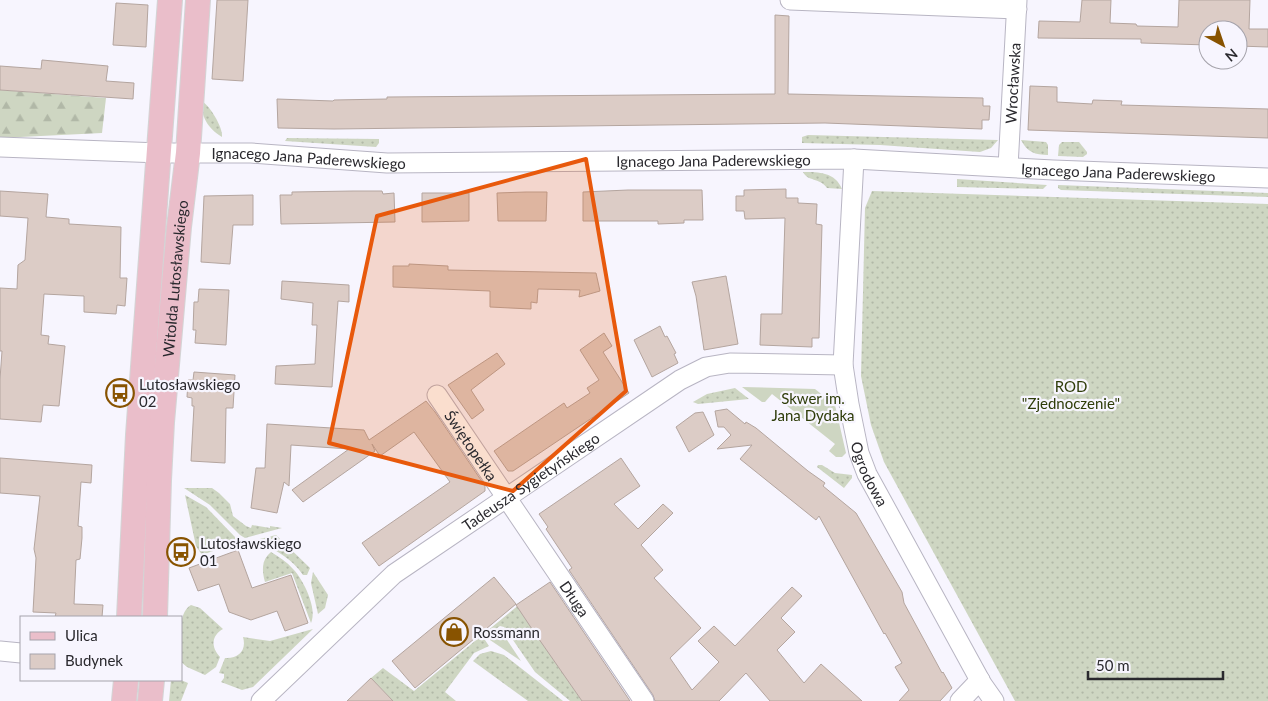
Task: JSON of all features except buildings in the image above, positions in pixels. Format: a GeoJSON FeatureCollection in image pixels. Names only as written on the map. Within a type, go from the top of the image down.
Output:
{"type":"FeatureCollection","features":[{"type":"Feature","properties":{"kind":"main road","name":"Witolda Lutosławskiego"},"geometry":{"type":"LineString","coordinates":[[129,616],[138,435],[170,0]]}},
{"type":"Feature","properties":{"kind":"main road","name":"Witolda Lutosławskiego"},"geometry":{"type":"LineString","coordinates":[[155,616],[162,422],[178,236],[188,153],[198,0]]}},
{"type":"Feature","properties":{"kind":"main road"},"geometry":{"type":"LineString","coordinates":[[124,701],[126,681]]}},
{"type":"Feature","properties":{"kind":"main road"},"geometry":{"type":"LineString","coordinates":[[150,701],[152,681]]}},
{"type":"Feature","properties":{"kind":"street"},"geometry":{"type":"LineString","coordinates":[[790,0],[1017,4]]}},
{"type":"Feature","properties":{"kind":"street","name":"Wrocławska"},"geometry":{"type":"LineString","coordinates":[[1008,167],[1017,4]]}},
{"type":"Feature","properties":{"kind":"street","name":"Ignacego Jana Paderewskiego"},"geometry":{"type":"LineString","coordinates":[[0,147],[160,153],[251,153],[387,163],[854,159],[1268,178]]}},
{"type":"Feature","properties":{"kind":"street","name":"Ogrodowa"},"geometry":{"type":"LineString","coordinates":[[854,159],[843,365],[852,421],[863,464],[980,680],[994,701]]}},
{"type":"Feature","properties":{"kind":"street","name":"Tadeusza Sygietyńskiego"},"geometry":{"type":"LineString","coordinates":[[261,701],[388,579],[669,386],[706,367],[730,363],[843,365]]}},
{"type":"Feature","properties":{"kind":"street","name":"Świętopełka"},"geometry":{"type":"LineString","coordinates":[[437,395],[506,497]]}},
{"type":"Feature","properties":{"kind":"street","name":"Długa"},"geometry":{"type":"LineString","coordinates":[[506,497],[644,701]]}},
{"type":"Feature","properties":{"kind":"street"},"geometry":{"type":"LineString","coordinates":[[0,651],[20,653]]}},
{"type":"Feature","properties":{"kind":"street"},"geometry":{"type":"LineString","coordinates":[[960,701],[980,680]]}},
{"type":"Feature","properties":{"kind":"highlighted area"},"geometry":{"type":"Polygon","coordinates":[[[586,159],[626,391],[513,491],[329,443],[377,216],[586,159]]]}},
{"type":"Feature","properties":{"kind":"green space"},"geometry":{"type":"Polygon","coordinates":[[[0,90],[106,98],[102,133],[0,138],[0,90]]]}},
{"type":"Feature","properties":{"kind":"green space"},"geometry":{"type":"Polygon","coordinates":[[[200,100],[204,102],[215,116],[222,137],[206,122],[200,100]]]}},
{"type":"Feature","properties":{"kind":"green space"},"geometry":{"type":"Polygon","coordinates":[[[808,135],[998,140],[991,148],[980,152],[880,145],[802,143],[802,137],[808,135]]]}},
{"type":"Feature","properties":{"kind":"green space"},"geometry":{"type":"Polygon","coordinates":[[[287,138],[379,139],[379,143],[376,147],[285,141],[287,138]]]}},
{"type":"Feature","properties":{"kind":"green space"},"geometry":{"type":"Polygon","coordinates":[[[1021,140],[1046,142],[1048,145],[1048,155],[1032,152],[1021,140]]]}},
{"type":"Feature","properties":{"kind":"green space"},"geometry":{"type":"Polygon","coordinates":[[[1062,142],[1079,142],[1087,154],[1083,157],[1058,156],[1059,145],[1062,142]]]}},
{"type":"Feature","properties":{"kind":"green space"},"geometry":{"type":"Polygon","coordinates":[[[803,172],[821,173],[831,176],[839,183],[842,189],[827,188],[821,182],[808,177],[803,172]]]}},
{"type":"Feature","properties":{"kind":"green space"},"geometry":{"type":"Polygon","coordinates":[[[957,179],[1047,185],[1043,189],[957,187],[957,179]]]}},
{"type":"Feature","properties":{"kind":"green space"},"geometry":{"type":"Polygon","coordinates":[[[1058,185],[1268,193],[1268,197],[1061,190],[1058,188],[1058,185]]]}},
{"type":"Feature","properties":{"kind":"green space","name":"ROD \"Zjednoczenie\""},"geometry":{"type":"Polygon","coordinates":[[[872,191],[1268,204],[1268,701],[1015,701],[884,462],[871,425],[861,376],[865,208],[872,191]]]}},
{"type":"Feature","properties":{"kind":"green space","name":"Skwer im. Jana Dydaka"},"geometry":{"type":"Polygon","coordinates":[[[742,387],[815,389],[835,405],[846,453],[842,457],[836,457],[829,451],[835,444],[772,394],[765,402],[762,402],[742,387]]]}},
{"type":"Feature","properties":{"kind":"green space"},"geometry":{"type":"Polygon","coordinates":[[[735,388],[749,399],[698,404],[693,402],[707,394],[735,388]]]}},
{"type":"Feature","properties":{"kind":"green space"},"geometry":{"type":"Polygon","coordinates":[[[822,465],[835,473],[852,475],[852,478],[844,488],[817,467],[822,465]]]}},
{"type":"Feature","properties":{"kind":"green space"},"geometry":{"type":"Polygon","coordinates":[[[184,488],[212,488],[230,504],[233,516],[246,526],[251,528],[252,525],[282,528],[245,538],[210,505],[184,488]]]}},
{"type":"Feature","properties":{"kind":"green space"},"geometry":{"type":"Polygon","coordinates":[[[185,495],[206,507],[235,537],[235,543],[202,555],[196,546],[185,495]]]}},
{"type":"Feature","properties":{"kind":"green space"},"geometry":{"type":"Polygon","coordinates":[[[276,535],[310,568],[307,575],[303,575],[284,556],[259,543],[260,539],[276,535]]]}},
{"type":"Feature","properties":{"kind":"green space"},"geometry":{"type":"Polygon","coordinates":[[[271,552],[288,564],[301,580],[313,610],[311,623],[292,573],[265,582],[263,566],[265,559],[271,552]]]}},
{"type":"Feature","properties":{"kind":"green space"},"geometry":{"type":"Polygon","coordinates":[[[313,572],[328,595],[325,608],[318,614],[311,583],[313,572]]]}},
{"type":"Feature","properties":{"kind":"green space"},"geometry":{"type":"Polygon","coordinates":[[[520,604],[522,614],[582,701],[570,701],[535,672],[504,627],[500,626],[487,635],[485,640],[489,646],[474,653],[445,692],[456,701],[393,701],[371,678],[383,668],[414,691],[520,604]]]}},
{"type":"Feature","properties":{"kind":"green space"},"geometry":{"type":"Polygon","coordinates":[[[191,605],[200,608],[223,629],[214,638],[214,646],[220,657],[216,667],[205,675],[182,663],[182,619],[186,609],[191,605]]]}},
{"type":"Feature","properties":{"kind":"green space"},"geometry":{"type":"Polygon","coordinates":[[[313,629],[253,687],[242,690],[221,682],[224,674],[219,673],[225,658],[234,657],[240,653],[244,646],[243,637],[270,641],[313,629]]]}},
{"type":"Feature","properties":{"kind":"green space"},"geometry":{"type":"Polygon","coordinates":[[[499,631],[503,634],[521,661],[490,640],[499,631]]]}},
{"type":"Feature","properties":{"kind":"green space"},"geometry":{"type":"Polygon","coordinates":[[[491,651],[504,655],[563,701],[528,701],[473,661],[480,654],[491,651]]]}},
{"type":"Feature","properties":{"kind":"green space"},"geometry":{"type":"Polygon","coordinates":[[[182,680],[188,683],[181,701],[169,701],[171,681],[182,680]]]}},
{"type":"Feature","properties":{"kind":"place","name":"Lutosławskiego 02"},"geometry":{"type":"Point","coordinates":[120,393]}},
{"type":"Feature","properties":{"kind":"place","name":"Lutosławskiego 01"},"geometry":{"type":"Point","coordinates":[181,552]}},
{"type":"Feature","properties":{"kind":"place","name":"Rossmann"},"geometry":{"type":"Point","coordinates":[454,632]}}]}
